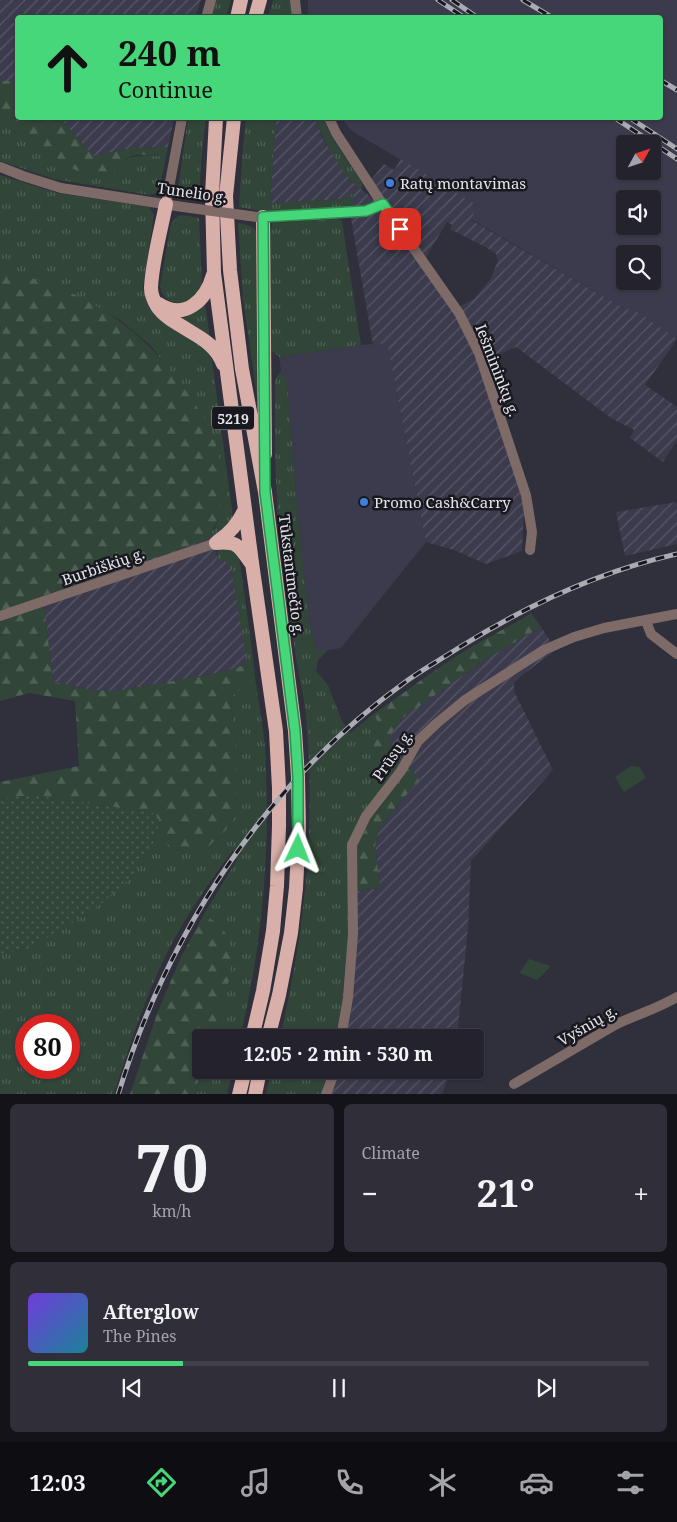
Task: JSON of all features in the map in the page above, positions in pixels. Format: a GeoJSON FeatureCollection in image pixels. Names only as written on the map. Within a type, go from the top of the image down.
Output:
{"type":"FeatureCollection","features":[{"type":"Feature","properties":{"kind":"highway"},"geometry":{"type":"LineString","coordinates":[[238,15],[242,0]]}},
{"type":"Feature","properties":{"kind":"highway"},"geometry":{"type":"LineString","coordinates":[[256,15],[260,0]]}},
{"type":"Feature","properties":{"kind":"highway","name":"5219"},"geometry":{"type":"LineString","coordinates":[[216,120],[212,195],[214,272],[276,730],[279,826],[277,886],[273,931],[263,992],[254,1029]]}},
{"type":"Feature","properties":{"kind":"highway","name":"Tūkstantmečio g."},"geometry":{"type":"LineString","coordinates":[[234,120],[226,196],[230,270],[242,369],[265,492],[295,731],[299,830],[296,888],[291,933],[270,1029]]}},
{"type":"Feature","properties":{"kind":"highway"},"geometry":{"type":"LineString","coordinates":[[166,204],[151,288],[154,300],[166,316],[209,344],[221,360],[227,374]]}},
{"type":"Feature","properties":{"kind":"highway"},"geometry":{"type":"LineString","coordinates":[[260,217],[265,492]]}},
{"type":"Feature","properties":{"kind":"highway"},"geometry":{"type":"LineString","coordinates":[[154,300],[173,310],[190,307],[203,297],[209,288],[214,272]]}},
{"type":"Feature","properties":{"kind":"highway"},"geometry":{"type":"LineString","coordinates":[[216,543],[234,528],[245,510]]}},
{"type":"Feature","properties":{"kind":"highway"},"geometry":{"type":"LineString","coordinates":[[216,543],[230,541],[240,548],[252,563]]}},
{"type":"Feature","properties":{"kind":"highway"},"geometry":{"type":"LineString","coordinates":[[239,1094],[243,1079]]}},
{"type":"Feature","properties":{"kind":"highway"},"geometry":{"type":"LineString","coordinates":[[256,1092],[258,1079]]}},
{"type":"Feature","properties":{"kind":"street"},"geometry":{"type":"LineString","coordinates":[[207,15],[211,0]]}},
{"type":"Feature","properties":{"kind":"street"},"geometry":{"type":"LineString","coordinates":[[295,0],[297,15]]}},
{"type":"Feature","properties":{"kind":"street"},"geometry":{"type":"LineString","coordinates":[[166,204],[182,120]]}},
{"type":"Feature","properties":{"kind":"street","name":"Iešmininkų g."},"geometry":{"type":"LineString","coordinates":[[330,120],[336,133],[383,204],[459,313],[478,353],[526,495],[532,532],[530,550]]}},
{"type":"Feature","properties":{"kind":"street","name":"Tunelio g."},"geometry":{"type":"LineString","coordinates":[[0,167],[61,188],[260,217],[366,211],[383,204]]}},
{"type":"Feature","properties":{"kind":"street","name":"Burbiškių g."},"geometry":{"type":"LineString","coordinates":[[0,616],[216,543]]}},
{"type":"Feature","properties":{"kind":"street","name":"Prūsų g."},"geometry":{"type":"LineString","coordinates":[[343,1029],[348,998],[353,934],[352,845],[366,816],[401,771],[418,741],[437,722],[465,700],[544,650],[596,631],[677,614]]}},
{"type":"Feature","properties":{"kind":"street"},"geometry":{"type":"LineString","coordinates":[[646,621],[651,634],[677,654]]}},
{"type":"Feature","properties":{"kind":"street","name":"Vyšnių g."},"geometry":{"type":"LineString","coordinates":[[514,1084],[615,1025],[661,1006],[677,997]]}},
{"type":"Feature","properties":{"kind":"street"},"geometry":{"type":"LineString","coordinates":[[326,1094],[332,1079]]}},
{"type":"Feature","properties":{"kind":"shaded area"},"geometry":{"type":"Polygon","coordinates":[[[0,0],[201,0],[196,15],[15,15],[15,81],[0,81],[0,0]]]}},
{"type":"Feature","properties":{"kind":"shaded area"},"geometry":{"type":"Polygon","coordinates":[[[308,0],[677,0],[677,340],[635,310],[625,309],[471,219],[477,205],[352,131],[343,120],[663,120],[663,15],[308,15],[308,0]]]}},
{"type":"Feature","properties":{"kind":"shaded area"},"geometry":{"type":"Polygon","coordinates":[[[62,120],[174,120],[168,147],[131,148],[93,156],[62,120]]]}},
{"type":"Feature","properties":{"kind":"shaded area"},"geometry":{"type":"Polygon","coordinates":[[[276,120],[316,120],[323,139],[352,182],[395,216],[371,180],[384,164],[394,170],[401,159],[477,205],[471,220],[625,309],[635,310],[677,339],[645,385],[677,407],[677,440],[663,462],[630,438],[634,430],[611,418],[516,347],[487,360],[525,488],[522,551],[486,564],[454,550],[426,542],[387,343],[373,345],[349,207],[353,193],[345,199],[270,203],[276,120]],[[447,222],[425,260],[459,307],[474,299],[491,278],[498,260],[496,254],[489,249],[450,229],[452,225],[447,222]]]}},
{"type":"Feature","properties":{"kind":"shaded area"},"geometry":{"type":"Polygon","coordinates":[[[387,343],[426,542],[341,648],[317,652],[309,622],[287,380],[281,371],[279,357],[387,343]]]}},
{"type":"Feature","properties":{"kind":"shaded area"},"geometry":{"type":"Polygon","coordinates":[[[677,502],[677,544],[625,556],[616,512],[677,502]]]}},
{"type":"Feature","properties":{"kind":"shaded area"},"geometry":{"type":"Polygon","coordinates":[[[211,537],[216,559],[226,561],[232,572],[248,664],[223,672],[117,691],[92,690],[53,682],[43,596],[211,537]]]}},
{"type":"Feature","properties":{"kind":"shaded area"},"geometry":{"type":"Polygon","coordinates":[[[541,627],[556,650],[514,683],[514,691],[553,770],[471,861],[468,928],[458,1029],[337,1029],[349,928],[350,892],[380,888],[375,846],[379,827],[419,780],[388,739],[401,719],[486,659],[541,627]]]}},
{"type":"Feature","properties":{"kind":"shaded area"},"geometry":{"type":"Polygon","coordinates":[[[326,1079],[448,1079],[442,1094],[320,1094],[326,1079]]]}},
{"type":"Feature","properties":{"kind":"green space"},"geometry":{"type":"Polygon","coordinates":[[[216,0],[231,0],[227,15],[211,15],[216,0]]]}},
{"type":"Feature","properties":{"kind":"green space"},"geometry":{"type":"Polygon","coordinates":[[[273,0],[290,0],[292,15],[269,15],[273,0]]]}},
{"type":"Feature","properties":{"kind":"green space"},"geometry":{"type":"Polygon","coordinates":[[[0,81],[15,81],[15,120],[62,120],[93,156],[131,148],[168,147],[166,157],[135,155],[123,161],[112,174],[100,178],[84,174],[63,164],[22,129],[0,116],[0,81]]]}},
{"type":"Feature","properties":{"kind":"green space"},"geometry":{"type":"Polygon","coordinates":[[[0,116],[22,129],[63,164],[84,174],[100,178],[130,158],[137,156],[166,157],[159,190],[157,193],[149,195],[54,179],[0,161],[0,116]]]}},
{"type":"Feature","properties":{"kind":"green space"},"geometry":{"type":"Polygon","coordinates":[[[188,120],[206,120],[199,201],[183,198],[178,189],[188,120]]]}},
{"type":"Feature","properties":{"kind":"green space"},"geometry":{"type":"Polygon","coordinates":[[[246,120],[276,120],[270,203],[345,199],[353,193],[354,201],[349,207],[266,212],[239,207],[246,120]]]}},
{"type":"Feature","properties":{"kind":"green space"},"geometry":{"type":"Polygon","coordinates":[[[316,120],[324,120],[331,136],[363,187],[360,189],[339,166],[316,120]]]}},
{"type":"Feature","properties":{"kind":"green space"},"geometry":{"type":"Polygon","coordinates":[[[0,175],[57,193],[149,207],[154,215],[143,287],[147,301],[155,314],[206,349],[212,360],[233,517],[222,533],[202,541],[215,528],[218,520],[221,479],[218,453],[183,387],[151,346],[120,320],[67,291],[0,268],[0,175]]]}},
{"type":"Feature","properties":{"kind":"green space"},"geometry":{"type":"Polygon","coordinates":[[[178,216],[199,218],[202,284],[199,296],[180,306],[167,299],[162,293],[160,286],[171,223],[178,216]]]}},
{"type":"Feature","properties":{"kind":"green space"},"geometry":{"type":"Polygon","coordinates":[[[338,219],[342,221],[361,345],[279,357],[271,350],[269,233],[273,223],[338,219]]]}},
{"type":"Feature","properties":{"kind":"green space"},"geometry":{"type":"Polygon","coordinates":[[[238,223],[253,227],[258,235],[259,409],[243,300],[238,223]]]}},
{"type":"Feature","properties":{"kind":"green space"},"geometry":{"type":"Polygon","coordinates":[[[0,268],[69,292],[124,324],[154,351],[167,366],[203,415],[213,437],[221,472],[220,510],[214,528],[202,541],[43,596],[53,682],[92,690],[117,691],[223,672],[248,664],[250,683],[233,695],[230,703],[239,758],[235,779],[234,816],[227,829],[209,846],[185,852],[175,849],[157,836],[159,820],[154,813],[32,795],[0,799],[0,782],[79,766],[75,701],[29,693],[0,701],[0,268]]]}},
{"type":"Feature","properties":{"kind":"green space"},"geometry":{"type":"Polygon","coordinates":[[[205,304],[210,338],[167,312],[187,314],[205,304]]]}},
{"type":"Feature","properties":{"kind":"green space"},"geometry":{"type":"Polygon","coordinates":[[[281,371],[287,380],[309,622],[317,652],[328,650],[318,660],[316,671],[328,685],[341,719],[350,733],[374,714],[383,733],[372,745],[401,783],[377,811],[368,825],[349,928],[337,1029],[282,1029],[289,998],[302,918],[309,839],[310,799],[305,711],[290,614],[277,502],[275,462],[276,378],[281,371]]]}},
{"type":"Feature","properties":{"kind":"green space"},"geometry":{"type":"Polygon","coordinates":[[[223,545],[239,556],[265,747],[267,784],[266,857],[260,930],[242,1029],[214,1029],[227,986],[219,925],[204,914],[237,860],[233,850],[184,922],[161,965],[132,1038],[114,1094],[0,1094],[0,954],[26,950],[131,878],[157,836],[175,849],[184,852],[209,846],[227,829],[234,816],[235,779],[239,758],[230,703],[233,695],[250,683],[232,572],[227,562],[216,559],[218,549],[223,545]]]}},
{"type":"Feature","properties":{"kind":"green space"},"geometry":{"type":"Polygon","coordinates":[[[531,613],[541,627],[486,659],[401,719],[388,739],[419,780],[379,827],[375,846],[380,888],[356,891],[358,855],[363,835],[377,812],[401,783],[372,745],[383,733],[374,714],[426,676],[531,613]]]}},
{"type":"Feature","properties":{"kind":"green space"},"geometry":{"type":"Polygon","coordinates":[[[631,766],[640,767],[646,778],[624,792],[615,777],[631,766]]]}},
{"type":"Feature","properties":{"kind":"green space"},"geometry":{"type":"Polygon","coordinates":[[[32,795],[154,813],[159,820],[157,836],[131,878],[94,910],[26,950],[0,954],[0,799],[32,795]]]}},
{"type":"Feature","properties":{"kind":"green space"},"geometry":{"type":"Polygon","coordinates":[[[204,914],[220,926],[227,937],[231,951],[229,980],[214,1029],[192,1029],[192,1079],[199,1079],[195,1094],[130,1094],[158,1011],[181,957],[204,914]]]}},
{"type":"Feature","properties":{"kind":"green space"},"geometry":{"type":"Polygon","coordinates":[[[529,959],[551,966],[537,980],[519,973],[529,959]]]}},
{"type":"Feature","properties":{"kind":"green space"},"geometry":{"type":"Polygon","coordinates":[[[199,1079],[231,1079],[227,1094],[195,1094],[199,1079]]]}},
{"type":"Feature","properties":{"kind":"green space"},"geometry":{"type":"Polygon","coordinates":[[[270,1079],[326,1079],[320,1094],[266,1094],[270,1079]]]}},
{"type":"Feature","properties":{"kind":"railway"},"geometry":{"type":"LineString","coordinates":[[438,0],[460,15]]}},
{"type":"Feature","properties":{"kind":"railway"},"geometry":{"type":"LineString","coordinates":[[452,0],[474,15]]}},
{"type":"Feature","properties":{"kind":"railway"},"geometry":{"type":"LineString","coordinates":[[523,0],[548,15]]}},
{"type":"Feature","properties":{"kind":"railway"},"geometry":{"type":"LineString","coordinates":[[663,82],[677,90]]}},
{"type":"Feature","properties":{"kind":"railway"},"geometry":{"type":"LineString","coordinates":[[618,120],[677,159]]}},
{"type":"Feature","properties":{"kind":"railway"},"geometry":{"type":"LineString","coordinates":[[633,120],[677,149]]}},
{"type":"Feature","properties":{"kind":"railway"},"geometry":{"type":"LineString","coordinates":[[118,1094],[139,1034],[165,975],[195,918],[229,863],[268,812],[311,764],[357,720],[408,680],[485,632],[538,604],[592,580],[677,554]]}},
{"type":"Feature","properties":{"kind":"place","name":"Ratų montavimas"},"geometry":{"type":"Point","coordinates":[390,183]}},
{"type":"Feature","properties":{"kind":"place","name":"Promo Cash&Carry"},"geometry":{"type":"Point","coordinates":[364,502]}},
{"type":"Feature","properties":{"kind":"route"},"geometry":{"type":"LineString","coordinates":[[298,849],[298,777],[295,731],[265,492],[263,217],[366,211],[383,204],[400,229]]}}]}
